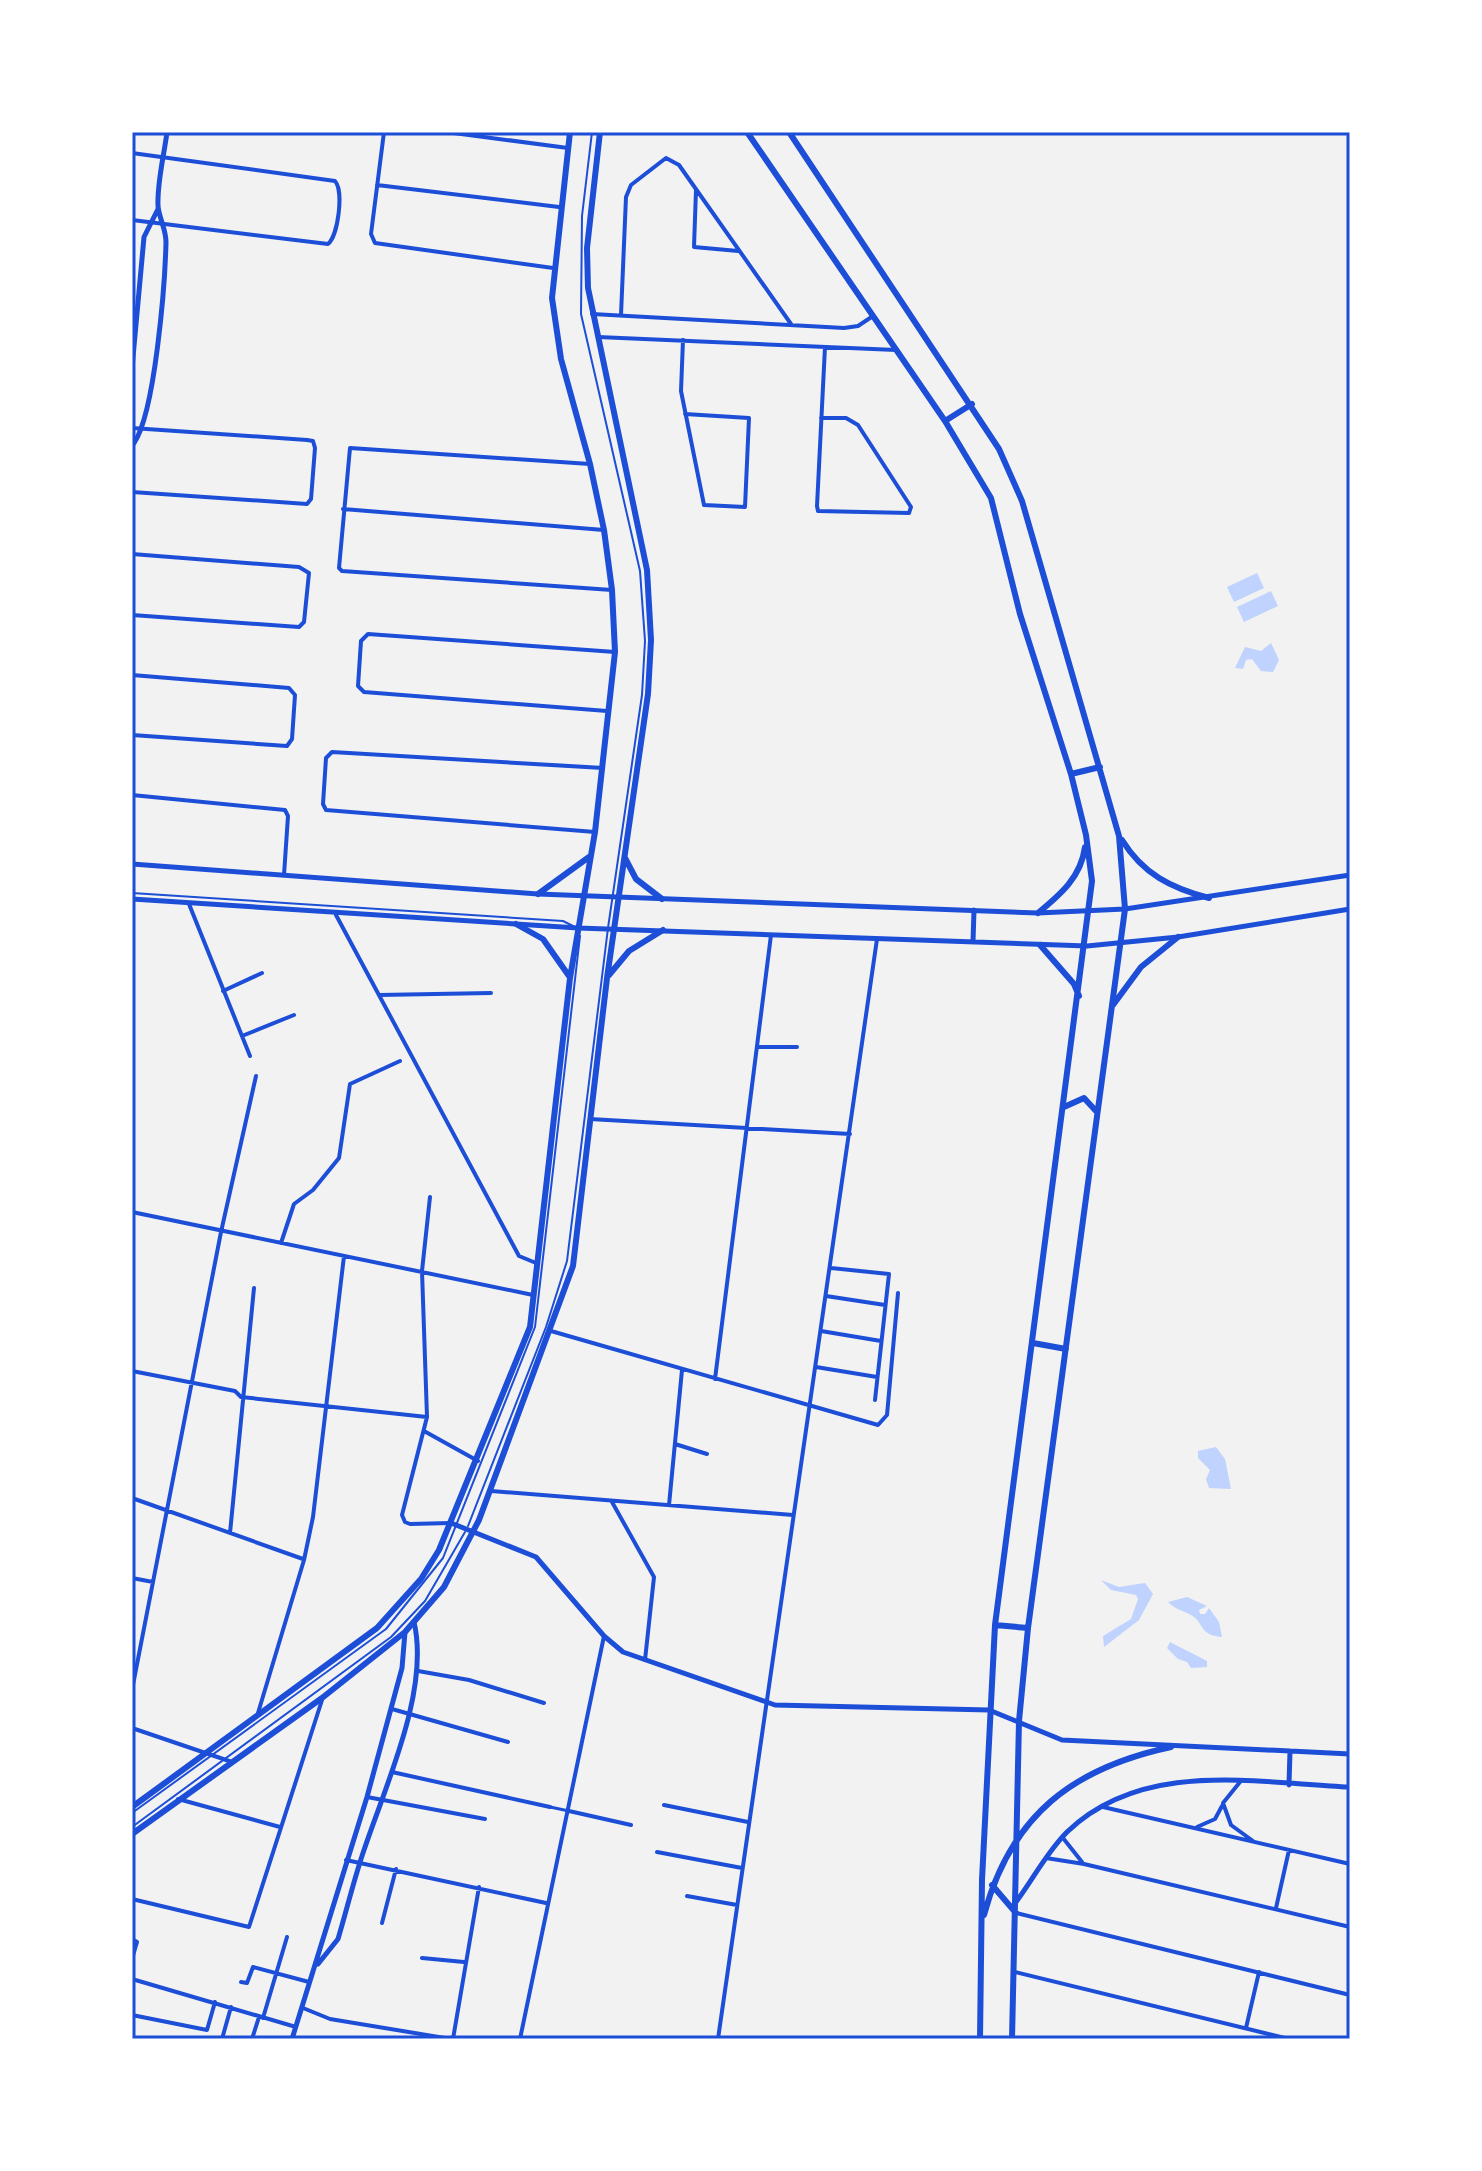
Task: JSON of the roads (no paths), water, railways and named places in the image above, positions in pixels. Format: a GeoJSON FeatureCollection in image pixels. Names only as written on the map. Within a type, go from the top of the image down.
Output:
{"type":"FeatureCollection","features":[{"type":"Feature","properties":{"kind":"main road"},"geometry":{"type":"LineString","coordinates":[[132,1807],[212,1752],[377,1628],[421,1579],[455,1524],[530,1327],[570,978],[595,832],[615,652],[612,590],[604,530],[590,464],[561,359],[552,298],[559,207],[570,132]]}},
{"type":"Feature","properties":{"kind":"main road"},"geometry":{"type":"LineString","coordinates":[[132,1834],[229,1760],[322,1698],[405,1632],[444,1587],[488,1491],[573,1266],[611,929],[625,856],[648,694],[651,625],[647,570],[592,314],[587,248],[600,132]]}},
{"type":"Feature","properties":{"kind":"main road"},"geometry":{"type":"LineString","coordinates":[[747,132],[945,421],[991,498],[1020,614],[1071,774],[1086,835],[1092,881],[1087,946],[995,1625],[982,1880],[980,2039]]}},
{"type":"Feature","properties":{"kind":"main road"},"geometry":{"type":"LineString","coordinates":[[789,132],[999,449],[1022,501],[1119,836],[1125,909],[1028,1628],[1019,1721],[1012,2039]]}},
{"type":"Feature","properties":{"kind":"main road"},"geometry":{"type":"LineString","coordinates":[[945,421],[972,404]]}},
{"type":"Feature","properties":{"kind":"main road"},"geometry":{"type":"LineString","coordinates":[[1071,774],[1100,767]]}},
{"type":"Feature","properties":{"kind":"main road"},"geometry":{"type":"LineString","coordinates":[[1038,913],[1072,883],[1083,864],[1086,835]]}},
{"type":"Feature","properties":{"kind":"main road"},"geometry":{"type":"LineString","coordinates":[[1119,836],[1134,859],[1154,878],[1209,898]]}},
{"type":"Feature","properties":{"kind":"main road"},"geometry":{"type":"LineString","coordinates":[[625,856],[636,879],[662,899]]}},
{"type":"Feature","properties":{"kind":"main road"},"geometry":{"type":"LineString","coordinates":[[538,894],[589,857]]}},
{"type":"Feature","properties":{"kind":"main road"},"geometry":{"type":"LineString","coordinates":[[516,924],[543,939],[570,978]]}},
{"type":"Feature","properties":{"kind":"main road"},"geometry":{"type":"LineString","coordinates":[[607,978],[629,951],[663,930]]}},
{"type":"Feature","properties":{"kind":"main road"},"geometry":{"type":"LineString","coordinates":[[1111,1008],[1141,967],[1178,937]]}},
{"type":"Feature","properties":{"kind":"main road"},"geometry":{"type":"LineString","coordinates":[[1040,945],[1074,984],[1080,999]]}},
{"type":"Feature","properties":{"kind":"main road"},"geometry":{"type":"LineString","coordinates":[[1064,1107],[1084,1098],[1094,1105],[1097,1114]]}},
{"type":"Feature","properties":{"kind":"main road"},"geometry":{"type":"LineString","coordinates":[[1033,1343],[1066,1349]]}},
{"type":"Feature","properties":{"kind":"main road"},"geometry":{"type":"LineString","coordinates":[[995,1625],[1028,1628]]}},
{"type":"Feature","properties":{"kind":"main road"},"geometry":{"type":"LineString","coordinates":[[981,1926],[992,1885],[1015,1838],[1045,1805],[1071,1785],[1130,1756],[1171,1747]]}},
{"type":"Feature","properties":{"kind":"main road"},"geometry":{"type":"LineString","coordinates":[[982,1880],[992,1885],[1016,1913]]}},
{"type":"Feature","properties":{"kind":"street"},"geometry":{"type":"LineString","coordinates":[[132,368],[149,222],[158,208],[167,132]]}},
{"type":"Feature","properties":{"kind":"street"},"geometry":{"type":"LineString","coordinates":[[384,132],[373,241],[378,245],[553,268]]}},
{"type":"Feature","properties":{"kind":"street"},"geometry":{"type":"LineString","coordinates":[[446,132],[568,148]]}},
{"type":"Feature","properties":{"kind":"street"},"geometry":{"type":"LineString","coordinates":[[132,153],[339,184],[331,243],[132,220]]}},
{"type":"Feature","properties":{"kind":"street"},"geometry":{"type":"LineString","coordinates":[[621,315],[628,189],[666,158],[679,165],[791,324]]}},
{"type":"Feature","properties":{"kind":"street"},"geometry":{"type":"LineString","coordinates":[[377,185],[559,207]]}},
{"type":"Feature","properties":{"kind":"street"},"geometry":{"type":"LineString","coordinates":[[696,189],[694,247],[738,251]]}},
{"type":"Feature","properties":{"kind":"street"},"geometry":{"type":"LineString","coordinates":[[132,463],[133,439],[144,429],[166,239],[158,208]]}},
{"type":"Feature","properties":{"kind":"street"},"geometry":{"type":"LineString","coordinates":[[592,314],[844,328],[858,326],[873,316]]}},
{"type":"Feature","properties":{"kind":"street"},"geometry":{"type":"LineString","coordinates":[[596,336],[896,350]]}},
{"type":"Feature","properties":{"kind":"street"},"geometry":{"type":"LineString","coordinates":[[683,340],[681,391],[685,414],[704,505],[740,508],[747,504],[750,423],[746,417],[685,414]]}},
{"type":"Feature","properties":{"kind":"street"},"geometry":{"type":"LineString","coordinates":[[821,418],[853,420],[911,507],[909,513],[818,511],[821,418],[825,347]]}},
{"type":"Feature","properties":{"kind":"street"},"geometry":{"type":"LineString","coordinates":[[132,428],[313,441],[309,503],[132,492]]}},
{"type":"Feature","properties":{"kind":"street"},"geometry":{"type":"LineString","coordinates":[[590,464],[353,448],[348,451],[339,569],[612,590]]}},
{"type":"Feature","properties":{"kind":"street"},"geometry":{"type":"LineString","coordinates":[[343,509],[604,530]]}},
{"type":"Feature","properties":{"kind":"street"},"geometry":{"type":"LineString","coordinates":[[132,554],[299,567],[309,573],[301,627],[132,615]]}},
{"type":"Feature","properties":{"kind":"street"},"geometry":{"type":"LineString","coordinates":[[610,711],[359,689],[363,635],[615,652]]}},
{"type":"Feature","properties":{"kind":"street"},"geometry":{"type":"LineString","coordinates":[[132,675],[294,690],[289,745],[132,735]]}},
{"type":"Feature","properties":{"kind":"street"},"geometry":{"type":"LineString","coordinates":[[595,832],[324,809],[328,753],[603,768]]}},
{"type":"Feature","properties":{"kind":"street"},"geometry":{"type":"LineString","coordinates":[[132,795],[287,811],[284,878]]}},
{"type":"Feature","properties":{"kind":"street"},"geometry":{"type":"LineString","coordinates":[[132,864],[284,878],[538,894],[1038,913],[1125,909],[1350,877]]}},
{"type":"Feature","properties":{"kind":"street"},"geometry":{"type":"LineString","coordinates":[[132,899],[336,915],[578,928],[1087,946],[1178,937],[1346,910],[1350,902]]}},
{"type":"Feature","properties":{"kind":"street"},"geometry":{"type":"LineString","coordinates":[[189,904],[250,1056]]}},
{"type":"Feature","properties":{"kind":"street"},"geometry":{"type":"LineString","coordinates":[[973,942],[974,910]]}},
{"type":"Feature","properties":{"kind":"street"},"geometry":{"type":"LineString","coordinates":[[336,915],[519,1256],[536,1263]]}},
{"type":"Feature","properties":{"kind":"street"},"geometry":{"type":"LineString","coordinates":[[715,1379],[771,935]]}},
{"type":"Feature","properties":{"kind":"street"},"geometry":{"type":"LineString","coordinates":[[718,2039],[877,939]]}},
{"type":"Feature","properties":{"kind":"street"},"geometry":{"type":"LineString","coordinates":[[223,991],[262,973]]}},
{"type":"Feature","properties":{"kind":"street"},"geometry":{"type":"LineString","coordinates":[[379,995],[491,993]]}},
{"type":"Feature","properties":{"kind":"street"},"geometry":{"type":"LineString","coordinates":[[242,1036],[294,1015]]}},
{"type":"Feature","properties":{"kind":"street"},"geometry":{"type":"LineString","coordinates":[[757,1047],[797,1047]]}},
{"type":"Feature","properties":{"kind":"street"},"geometry":{"type":"LineString","coordinates":[[281,1243],[294,1204],[313,1190],[339,1158],[350,1084],[400,1061]]}},
{"type":"Feature","properties":{"kind":"street"},"geometry":{"type":"LineString","coordinates":[[132,1690],[221,1232],[256,1076]]}},
{"type":"Feature","properties":{"kind":"street"},"geometry":{"type":"LineString","coordinates":[[590,1119],[850,1134]]}},
{"type":"Feature","properties":{"kind":"street"},"geometry":{"type":"LineString","coordinates":[[430,1197],[422,1271],[427,1417],[403,1519],[410,1524],[455,1524],[536,1557],[604,1636],[623,1652],[767,1702],[784,1706],[989,1710],[1062,1740],[1350,1754]]}},
{"type":"Feature","properties":{"kind":"street"},"geometry":{"type":"LineString","coordinates":[[132,1212],[533,1295]]}},
{"type":"Feature","properties":{"kind":"street"},"geometry":{"type":"LineString","coordinates":[[257,1716],[304,1560],[313,1517],[344,1256]]}},
{"type":"Feature","properties":{"kind":"street"},"geometry":{"type":"LineString","coordinates":[[831,1268],[889,1274],[875,1400]]}},
{"type":"Feature","properties":{"kind":"street"},"geometry":{"type":"LineString","coordinates":[[230,1533],[254,1288]]}},
{"type":"Feature","properties":{"kind":"street"},"geometry":{"type":"LineString","coordinates":[[551,1331],[873,1424],[885,1420],[898,1293]]}},
{"type":"Feature","properties":{"kind":"street"},"geometry":{"type":"LineString","coordinates":[[826,1296],[885,1305]]}},
{"type":"Feature","properties":{"kind":"street"},"geometry":{"type":"LineString","coordinates":[[821,1331],[881,1341]]}},
{"type":"Feature","properties":{"kind":"street"},"geometry":{"type":"LineString","coordinates":[[816,1367],[877,1377]]}},
{"type":"Feature","properties":{"kind":"street"},"geometry":{"type":"LineString","coordinates":[[669,1505],[682,1370]]}},
{"type":"Feature","properties":{"kind":"street"},"geometry":{"type":"LineString","coordinates":[[132,1371],[235,1391],[241,1397],[325,1409],[427,1417]]}},
{"type":"Feature","properties":{"kind":"street"},"geometry":{"type":"LineString","coordinates":[[424,1431],[478,1461]]}},
{"type":"Feature","properties":{"kind":"street"},"geometry":{"type":"LineString","coordinates":[[674,1444],[707,1454]]}},
{"type":"Feature","properties":{"kind":"street"},"geometry":{"type":"LineString","coordinates":[[488,1491],[794,1515]]}},
{"type":"Feature","properties":{"kind":"street"},"geometry":{"type":"LineString","coordinates":[[132,1498],[304,1560]]}},
{"type":"Feature","properties":{"kind":"street"},"geometry":{"type":"LineString","coordinates":[[611,1501],[654,1577],[645,1660]]}},
{"type":"Feature","properties":{"kind":"street"},"geometry":{"type":"LineString","coordinates":[[132,1578],[153,1582]]}},
{"type":"Feature","properties":{"kind":"street"},"geometry":{"type":"LineString","coordinates":[[318,1965],[338,1939],[408,1714],[418,1671],[419,1643],[414,1622]]}},
{"type":"Feature","properties":{"kind":"street"},"geometry":{"type":"LineString","coordinates":[[292,2039],[318,1965],[346,1860],[367,1797],[402,1668],[405,1632]]}},
{"type":"Feature","properties":{"kind":"street"},"geometry":{"type":"LineString","coordinates":[[520,2039],[604,1636]]}},
{"type":"Feature","properties":{"kind":"street"},"geometry":{"type":"LineString","coordinates":[[418,1671],[469,1680],[544,1703]]}},
{"type":"Feature","properties":{"kind":"street"},"geometry":{"type":"LineString","coordinates":[[132,1899],[248,1928],[322,1698]]}},
{"type":"Feature","properties":{"kind":"street"},"geometry":{"type":"LineString","coordinates":[[391,1708],[508,1742]]}},
{"type":"Feature","properties":{"kind":"street"},"geometry":{"type":"LineString","coordinates":[[132,1728],[229,1760]]}},
{"type":"Feature","properties":{"kind":"street"},"geometry":{"type":"LineString","coordinates":[[1289,1785],[1290,1751]]}},
{"type":"Feature","properties":{"kind":"street"},"geometry":{"type":"LineString","coordinates":[[391,1772],[631,1825]]}},
{"type":"Feature","properties":{"kind":"street"},"geometry":{"type":"LineString","coordinates":[[1016,1902],[1063,1837],[1101,1807],[1153,1786],[1177,1782],[1240,1782],[1350,1787]]}},
{"type":"Feature","properties":{"kind":"street"},"geometry":{"type":"LineString","coordinates":[[1194,1828],[1215,1819],[1240,1782]]}},
{"type":"Feature","properties":{"kind":"street"},"geometry":{"type":"LineString","coordinates":[[367,1797],[485,1819]]}},
{"type":"Feature","properties":{"kind":"street"},"geometry":{"type":"LineString","coordinates":[[178,1799],[280,1827]]}},
{"type":"Feature","properties":{"kind":"street"},"geometry":{"type":"LineString","coordinates":[[1223,1803],[1231,1825],[1255,1842]]}},
{"type":"Feature","properties":{"kind":"street"},"geometry":{"type":"LineString","coordinates":[[664,1805],[749,1822]]}},
{"type":"Feature","properties":{"kind":"street"},"geometry":{"type":"LineString","coordinates":[[1101,1807],[1350,1864]]}},
{"type":"Feature","properties":{"kind":"street"},"geometry":{"type":"LineString","coordinates":[[1063,1837],[1084,1864]]}},
{"type":"Feature","properties":{"kind":"street"},"geometry":{"type":"LineString","coordinates":[[1276,1908],[1289,1850]]}},
{"type":"Feature","properties":{"kind":"street"},"geometry":{"type":"LineString","coordinates":[[657,1852],[742,1868]]}},
{"type":"Feature","properties":{"kind":"street"},"geometry":{"type":"LineString","coordinates":[[1046,1858],[1084,1864],[1350,1927]]}},
{"type":"Feature","properties":{"kind":"street"},"geometry":{"type":"LineString","coordinates":[[346,1860],[546,1903]]}},
{"type":"Feature","properties":{"kind":"street"},"geometry":{"type":"LineString","coordinates":[[382,1923],[396,1869]]}},
{"type":"Feature","properties":{"kind":"street"},"geometry":{"type":"LineString","coordinates":[[303,2008],[330,2019],[452,2039],[479,1887]]}},
{"type":"Feature","properties":{"kind":"street"},"geometry":{"type":"LineString","coordinates":[[687,1896],[737,1905]]}},
{"type":"Feature","properties":{"kind":"street"},"geometry":{"type":"LineString","coordinates":[[1016,1913],[1350,1995]]}},
{"type":"Feature","properties":{"kind":"street"},"geometry":{"type":"LineString","coordinates":[[252,2039],[278,1975],[287,1937]]}},
{"type":"Feature","properties":{"kind":"street"},"geometry":{"type":"LineString","coordinates":[[132,1939],[137,1942],[132,1959]]}},
{"type":"Feature","properties":{"kind":"street"},"geometry":{"type":"LineString","coordinates":[[422,1958],[464,1962]]}},
{"type":"Feature","properties":{"kind":"street"},"geometry":{"type":"LineString","coordinates":[[241,1982],[247,1983],[253,1967],[312,1983]]}},
{"type":"Feature","properties":{"kind":"street"},"geometry":{"type":"LineString","coordinates":[[1015,1972],[1289,2039]]}},
{"type":"Feature","properties":{"kind":"street"},"geometry":{"type":"LineString","coordinates":[[1246,2028],[1259,1972]]}},
{"type":"Feature","properties":{"kind":"street"},"geometry":{"type":"LineString","coordinates":[[132,1979],[296,2027]]}},
{"type":"Feature","properties":{"kind":"street"},"geometry":{"type":"LineString","coordinates":[[132,2015],[207,2030],[215,2002]]}},
{"type":"Feature","properties":{"kind":"street"},"geometry":{"type":"LineString","coordinates":[[222,2039],[231,2007]]}},
{"type":"Feature","properties":{"kind":"street"},"geometry":{"type":"LineString","coordinates":[[132,2037],[138,2039]]}},
{"type":"Feature","properties":{"kind":"lane"},"geometry":{"type":"LineString","coordinates":[[592,132],[582,216],[581,314],[640,571],[645,641],[642,695],[616,896]]}},
{"type":"Feature","properties":{"kind":"lane"},"geometry":{"type":"LineString","coordinates":[[132,893],[563,921],[578,928],[581,938],[535,1327],[443,1558],[422,1588],[386,1629],[212,1752],[132,1813]]}},
{"type":"Feature","properties":{"kind":"lane"},"geometry":{"type":"LineString","coordinates":[[132,1827],[229,1760],[391,1637],[425,1601],[470,1530],[546,1327],[567,1261],[611,929]]}},
{"type":"Feature","properties":{"kind":"water"},"geometry":{"type":"Polygon","coordinates":[[[1257,573],[1264,588],[1234,602],[1227,587],[1257,573]]]}},
{"type":"Feature","properties":{"kind":"water"},"geometry":{"type":"Polygon","coordinates":[[[1271,591],[1278,606],[1244,622],[1237,607],[1271,591]]]}},
{"type":"Feature","properties":{"kind":"water"},"geometry":{"type":"Polygon","coordinates":[[[1271,643],[1279,660],[1273,672],[1261,671],[1252,659],[1246,660],[1243,669],[1235,668],[1245,647],[1261,651],[1271,643]]]}},
{"type":"Feature","properties":{"kind":"water"},"geometry":{"type":"Polygon","coordinates":[[[1216,1447],[1225,1459],[1231,1489],[1209,1488],[1206,1479],[1210,1470],[1198,1458],[1198,1451],[1216,1447]]]}},
{"type":"Feature","properties":{"kind":"water"},"geometry":{"type":"Polygon","coordinates":[[[1101,1580],[1119,1587],[1145,1583],[1153,1594],[1139,1620],[1104,1647],[1103,1636],[1131,1619],[1138,1599],[1136,1595],[1111,1590],[1101,1580]]]}},
{"type":"Feature","properties":{"kind":"water"},"geometry":{"type":"Polygon","coordinates":[[[1187,1597],[1207,1606],[1199,1610],[1200,1614],[1205,1614],[1209,1608],[1219,1622],[1222,1637],[1209,1634],[1195,1618],[1168,1602],[1187,1597]]]}},
{"type":"Feature","properties":{"kind":"water"},"geometry":{"type":"Polygon","coordinates":[[[1170,1642],[1207,1661],[1207,1667],[1191,1668],[1167,1648],[1170,1642]]]}}]}
